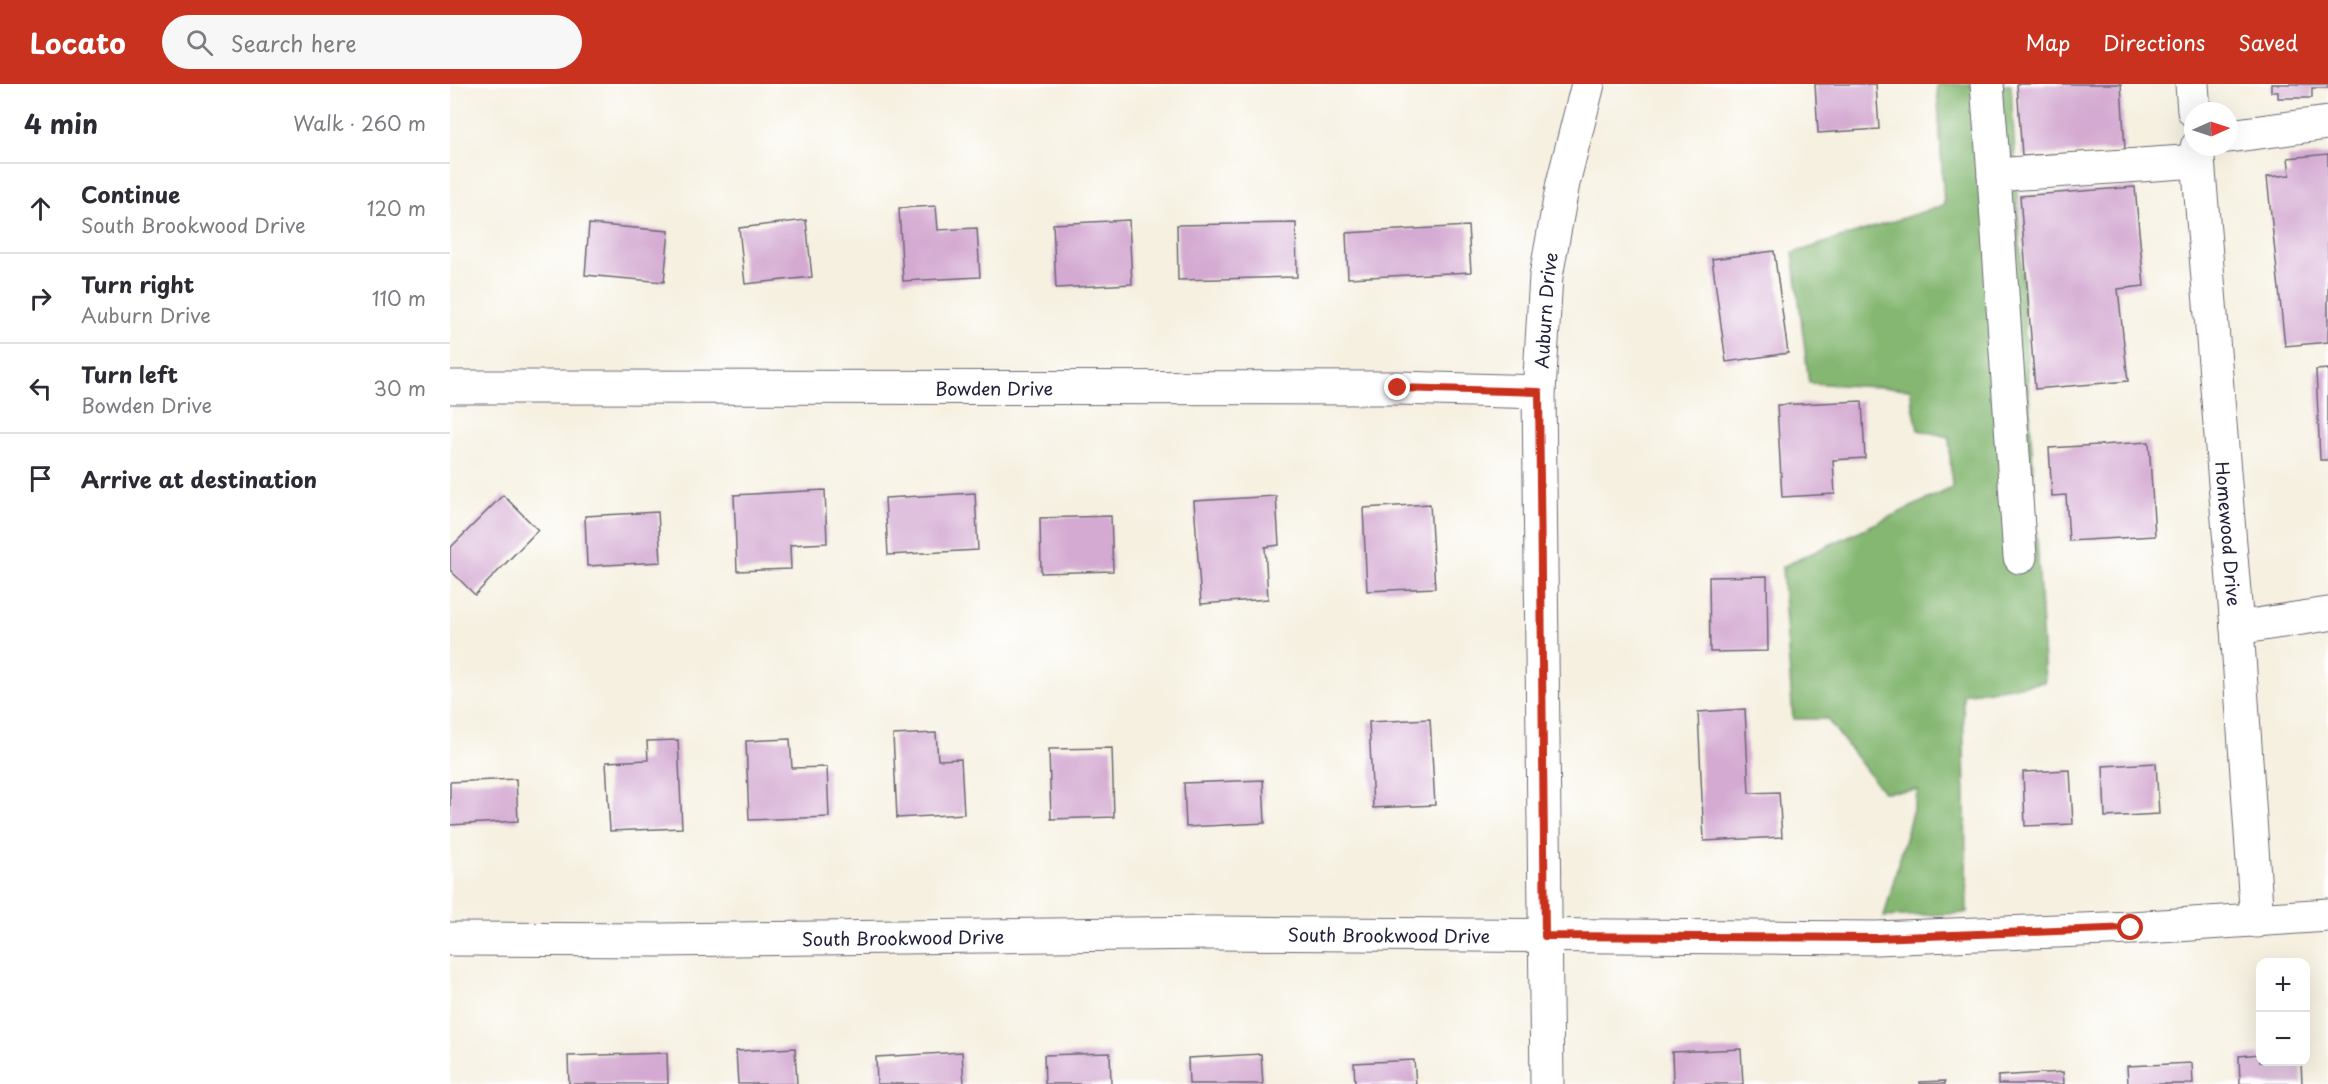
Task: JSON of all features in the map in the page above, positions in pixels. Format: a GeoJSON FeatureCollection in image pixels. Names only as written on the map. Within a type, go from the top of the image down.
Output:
{"type":"FeatureCollection","features":[{"type":"Feature","properties":{"kind":"street","name":"Auburn Drive"},"geometry":{"type":"LineString","coordinates":[[1545,936],[1539,392],[1546,276],[1563,183],[1588,84]]}},
{"type":"Feature","properties":{"kind":"street"},"geometry":{"type":"LineString","coordinates":[[1987,84],[2020,557]]}},
{"type":"Feature","properties":{"kind":"street"},"geometry":{"type":"LineString","coordinates":[[2192,84],[2193,102]]}},
{"type":"Feature","properties":{"kind":"street"},"geometry":{"type":"LineString","coordinates":[[2238,135],[2328,123]]}},
{"type":"Feature","properties":{"kind":"street"},"geometry":{"type":"LineString","coordinates":[[1994,175],[2184,155]]}},
{"type":"Feature","properties":{"kind":"street","name":"Homewood Drive"},"geometry":{"type":"LineString","coordinates":[[2198,156],[2237,628],[2257,921]]}},
{"type":"Feature","properties":{"kind":"street","name":"Bowden Drive"},"geometry":{"type":"LineString","coordinates":[[450,387],[1398,388],[1539,392]]}},
{"type":"Feature","properties":{"kind":"street"},"geometry":{"type":"LineString","coordinates":[[2237,628],[2328,614]]}},
{"type":"Feature","properties":{"kind":"street","name":"South Brookwood Drive"},"geometry":{"type":"LineString","coordinates":[[450,939],[662,940],[1213,933],[1876,938],[2257,921],[2328,915]]}},
{"type":"Feature","properties":{"kind":"street"},"geometry":{"type":"LineString","coordinates":[[1545,936],[1547,1084]]}},
{"type":"Feature","properties":{"kind":"green space"},"geometry":{"type":"Polygon","coordinates":[[[1937,84],[2011,84],[2045,682],[1963,694],[1967,913],[1884,917],[1918,790],[1883,792],[1827,719],[1793,719],[1782,567],[1952,488],[1949,437],[1918,430],[1910,389],[1809,383],[1793,253],[1944,205],[1937,84]]]}},
{"type":"Feature","properties":{"kind":"building"},"geometry":{"type":"Polygon","coordinates":[[[1815,84],[1876,84],[1879,129],[1818,133],[1815,84]]]}},
{"type":"Feature","properties":{"kind":"building"},"geometry":{"type":"Polygon","coordinates":[[[2017,84],[2121,84],[2125,150],[2022,156],[2017,84]]]}},
{"type":"Feature","properties":{"kind":"building"},"geometry":{"type":"Polygon","coordinates":[[[2271,84],[2328,84],[2328,88],[2312,88],[2312,98],[2278,98],[2278,92],[2271,92],[2271,84]]]}},
{"type":"Feature","properties":{"kind":"building"},"geometry":{"type":"Polygon","coordinates":[[[2328,154],[2328,342],[2285,346],[2267,177],[2290,175],[2288,158],[2328,154]]]}},
{"type":"Feature","properties":{"kind":"building"},"geometry":{"type":"Polygon","coordinates":[[[2135,187],[2144,286],[2118,289],[2128,381],[2035,389],[2020,196],[2135,187]]]}},
{"type":"Feature","properties":{"kind":"building"},"geometry":{"type":"Polygon","coordinates":[[[936,206],[938,230],[977,228],[980,277],[903,281],[899,208],[936,206]]]}},
{"type":"Feature","properties":{"kind":"building"},"geometry":{"type":"Polygon","coordinates":[[[806,220],[812,277],[745,284],[739,228],[806,220]]]}},
{"type":"Feature","properties":{"kind":"building"},"geometry":{"type":"Polygon","coordinates":[[[1129,220],[1132,284],[1056,288],[1053,224],[1129,220]]]}},
{"type":"Feature","properties":{"kind":"building"},"geometry":{"type":"Polygon","coordinates":[[[1296,223],[1297,277],[1178,280],[1177,225],[1296,223]]]}},
{"type":"Feature","properties":{"kind":"building"},"geometry":{"type":"Polygon","coordinates":[[[589,224],[669,231],[664,282],[585,275],[589,224]]]}},
{"type":"Feature","properties":{"kind":"building"},"geometry":{"type":"Polygon","coordinates":[[[1468,226],[1471,272],[1348,278],[1346,233],[1468,226]]]}},
{"type":"Feature","properties":{"kind":"building"},"geometry":{"type":"Polygon","coordinates":[[[1774,251],[1788,353],[1726,362],[1712,259],[1774,251]]]}},
{"type":"Feature","properties":{"kind":"building"},"geometry":{"type":"Polygon","coordinates":[[[2328,369],[2328,460],[2320,460],[2316,370],[2328,369]]]}},
{"type":"Feature","properties":{"kind":"building"},"geometry":{"type":"Polygon","coordinates":[[[1862,401],[1865,458],[1833,460],[1835,494],[1782,497],[1777,405],[1862,401]]]}},
{"type":"Feature","properties":{"kind":"building"},"geometry":{"type":"Polygon","coordinates":[[[2149,442],[2155,536],[2069,541],[2066,495],[2052,496],[2049,448],[2149,442]]]}},
{"type":"Feature","properties":{"kind":"building"},"geometry":{"type":"Polygon","coordinates":[[[825,490],[827,543],[790,545],[791,569],[737,571],[734,495],[825,490]]]}},
{"type":"Feature","properties":{"kind":"building"},"geometry":{"type":"Polygon","coordinates":[[[975,493],[978,550],[888,555],[885,498],[975,493]]]}},
{"type":"Feature","properties":{"kind":"building"},"geometry":{"type":"Polygon","coordinates":[[[503,495],[538,530],[475,595],[450,570],[450,548],[503,495]]]}},
{"type":"Feature","properties":{"kind":"building"},"geometry":{"type":"Polygon","coordinates":[[[1276,496],[1279,545],[1265,547],[1268,599],[1201,604],[1194,501],[1276,496]]]}},
{"type":"Feature","properties":{"kind":"building"},"geometry":{"type":"Polygon","coordinates":[[[1430,504],[1435,588],[1367,591],[1363,508],[1430,504]]]}},
{"type":"Feature","properties":{"kind":"building"},"geometry":{"type":"Polygon","coordinates":[[[658,512],[661,562],[587,566],[585,516],[658,512]]]}},
{"type":"Feature","properties":{"kind":"building"},"geometry":{"type":"Polygon","coordinates":[[[1111,516],[1113,571],[1041,573],[1040,518],[1111,516]]]}},
{"type":"Feature","properties":{"kind":"building"},"geometry":{"type":"Polygon","coordinates":[[[1767,576],[1768,651],[1710,652],[1709,577],[1767,576]]]}},
{"type":"Feature","properties":{"kind":"building"},"geometry":{"type":"Polygon","coordinates":[[[1745,709],[1749,793],[1779,792],[1782,837],[1704,841],[1698,712],[1745,709]]]}},
{"type":"Feature","properties":{"kind":"building"},"geometry":{"type":"Polygon","coordinates":[[[1430,719],[1435,805],[1373,808],[1369,722],[1430,719]]]}},
{"type":"Feature","properties":{"kind":"building"},"geometry":{"type":"Polygon","coordinates":[[[936,733],[938,760],[961,759],[964,814],[897,818],[893,735],[936,733]]]}},
{"type":"Feature","properties":{"kind":"building"},"geometry":{"type":"Polygon","coordinates":[[[790,739],[792,768],[827,767],[829,817],[749,820],[746,741],[790,739]]]}},
{"type":"Feature","properties":{"kind":"building"},"geometry":{"type":"Polygon","coordinates":[[[678,740],[682,828],[610,831],[606,762],[648,760],[647,741],[678,740]]]}},
{"type":"Feature","properties":{"kind":"building"},"geometry":{"type":"Polygon","coordinates":[[[1112,748],[1114,817],[1051,819],[1049,749],[1112,748]]]}},
{"type":"Feature","properties":{"kind":"building"},"geometry":{"type":"Polygon","coordinates":[[[2156,763],[2159,814],[2105,817],[2103,766],[2156,763]]]}},
{"type":"Feature","properties":{"kind":"building"},"geometry":{"type":"Polygon","coordinates":[[[2070,770],[2073,824],[2025,826],[2023,772],[2070,770]]]}},
{"type":"Feature","properties":{"kind":"building"},"geometry":{"type":"Polygon","coordinates":[[[516,779],[518,821],[450,825],[450,782],[516,779]]]}},
{"type":"Feature","properties":{"kind":"building"},"geometry":{"type":"Polygon","coordinates":[[[1263,780],[1265,823],[1186,827],[1184,783],[1263,780]]]}},
{"type":"Feature","properties":{"kind":"building"},"geometry":{"type":"Polygon","coordinates":[[[795,1048],[797,1084],[738,1084],[736,1051],[795,1048]]]}},
{"type":"Feature","properties":{"kind":"building"},"geometry":{"type":"Polygon","coordinates":[[[1741,1049],[1743,1084],[1673,1084],[1672,1052],[1741,1049]]]}},
{"type":"Feature","properties":{"kind":"building"},"geometry":{"type":"Polygon","coordinates":[[[962,1052],[964,1084],[877,1084],[876,1057],[962,1052]]]}},
{"type":"Feature","properties":{"kind":"building"},"geometry":{"type":"Polygon","coordinates":[[[667,1053],[668,1084],[569,1084],[568,1056],[667,1053]]]}},
{"type":"Feature","properties":{"kind":"building"},"geometry":{"type":"Polygon","coordinates":[[[1110,1053],[1111,1084],[1045,1084],[1044,1055],[1110,1053]]]}},
{"type":"Feature","properties":{"kind":"building"},"geometry":{"type":"Polygon","coordinates":[[[1261,1054],[1263,1084],[1189,1084],[1188,1058],[1261,1054]]]}},
{"type":"Feature","properties":{"kind":"building"},"geometry":{"type":"Polygon","coordinates":[[[2256,1054],[2256,1066],[2301,1066],[2302,1084],[2240,1084],[2239,1056],[2256,1054]]]}},
{"type":"Feature","properties":{"kind":"building"},"geometry":{"type":"Polygon","coordinates":[[[1414,1060],[1416,1084],[1355,1084],[1354,1063],[1414,1060]]]}},
{"type":"Feature","properties":{"kind":"building"},"geometry":{"type":"Polygon","coordinates":[[[2192,1063],[2193,1084],[2128,1084],[2127,1066],[2192,1063]]]}},
{"type":"Feature","properties":{"kind":"building"},"geometry":{"type":"Polygon","coordinates":[[[2063,1072],[2064,1084],[1998,1084],[1998,1076],[2063,1072]]]}},
{"type":"Feature","properties":{"kind":"building"},"geometry":{"type":"Polygon","coordinates":[[[1945,1081],[1945,1084],[1920,1084],[1920,1082],[1945,1081]]]}},
{"type":"Feature","properties":{"kind":"route"},"geometry":{"type":"LineString","coordinates":[[1398,388],[1539,392],[1545,936],[1876,938],[2131,928]]}}]}
